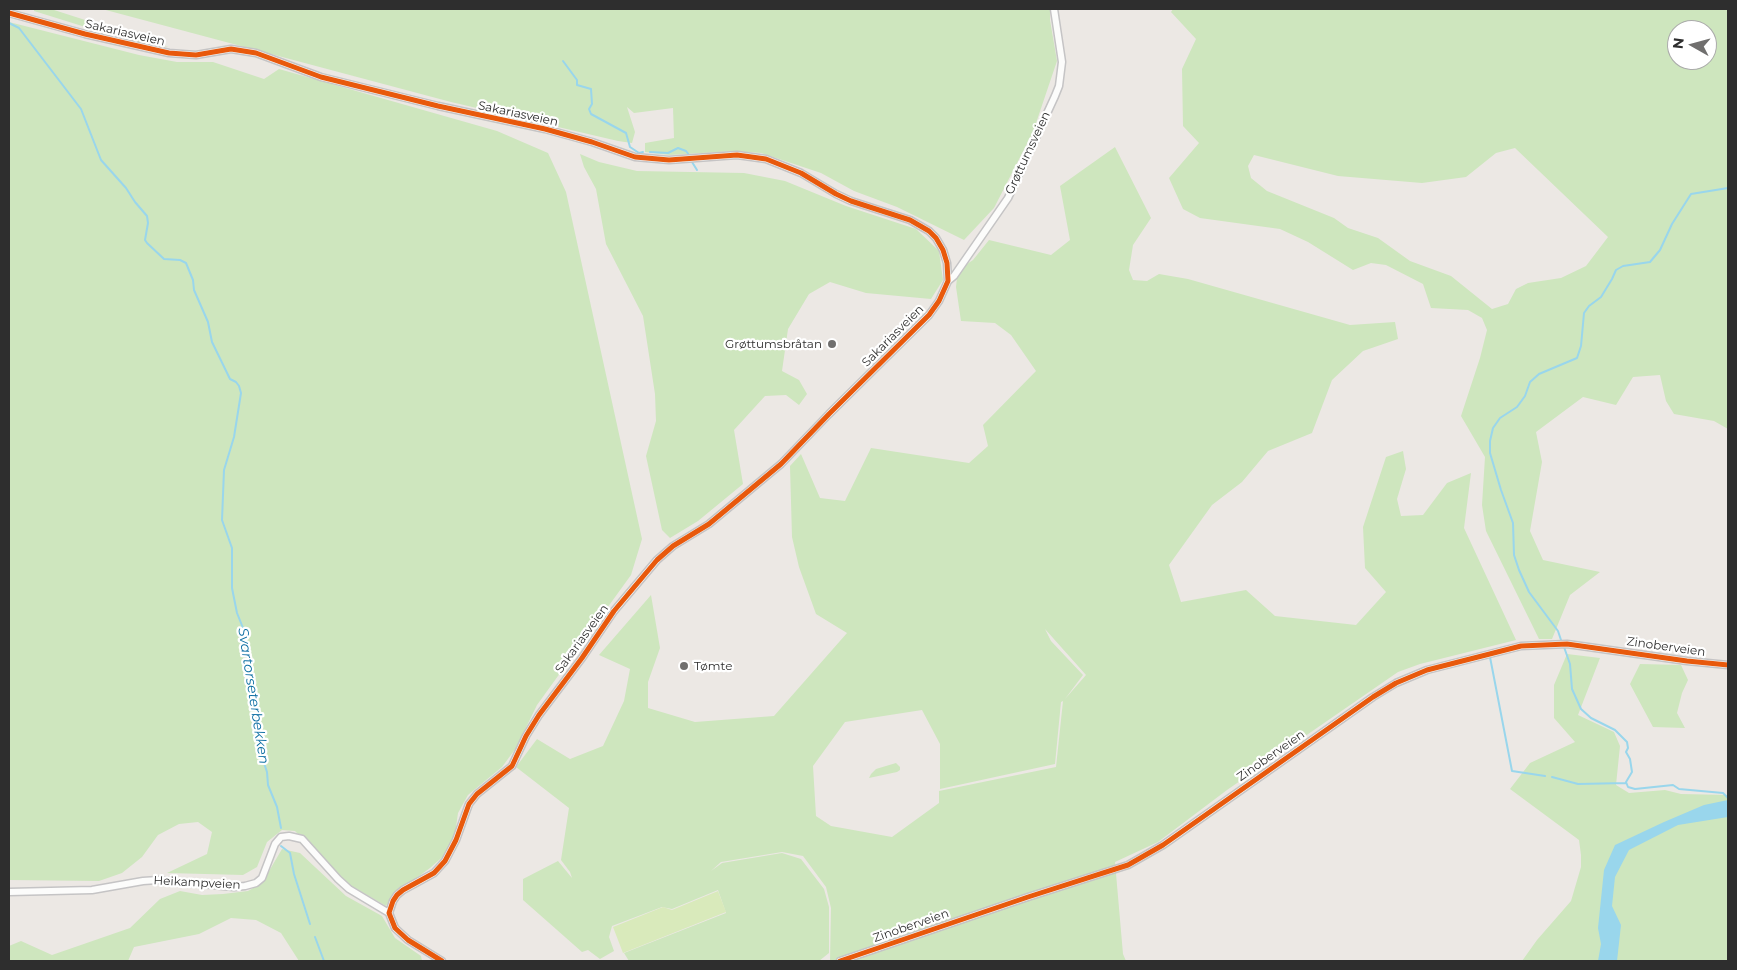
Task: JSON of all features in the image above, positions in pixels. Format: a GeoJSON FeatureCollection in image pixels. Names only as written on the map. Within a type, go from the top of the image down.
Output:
{"type":"FeatureCollection","features":[{"type":"Feature","properties":{"kind":"street","name":"Grøttumsveien"},"geometry":{"type":"LineString","coordinates":[[948,281],[954,276],[1008,198],[1055,96],[1062,62],[1054,9]]}},
{"type":"Feature","properties":{"kind":"street","name":"Sakariasveien"},"geometry":{"type":"LineString","coordinates":[[9,13],[85,34],[169,53],[188,55],[231,50],[247,51],[321,77],[464,112],[545,129],[635,157],[664,160],[737,155],[766,159],[795,170],[851,201],[910,220],[936,238],[943,250],[947,263],[948,281],[939,301],[916,330],[864,378],[781,464],[709,524],[673,546],[657,560],[614,611],[582,658],[539,715],[526,736],[512,766],[477,794],[469,804],[456,840],[444,862],[434,873],[397,895],[389,913]]}},
{"type":"Feature","properties":{"kind":"street","name":"Zinoberveien"},"geometry":{"type":"LineString","coordinates":[[840,961],[1128,865],[1162,845],[1359,706],[1410,676],[1442,665],[1521,646],[1567,644],[1728,665]]}},
{"type":"Feature","properties":{"kind":"street","name":"Heikampveien"},"geometry":{"type":"LineString","coordinates":[[9,892],[92,890],[158,880],[234,887],[245,886],[256,883],[262,878],[275,844],[282,838],[289,836],[302,839],[349,889],[389,913]]}},
{"type":"Feature","properties":{"kind":"street"},"geometry":{"type":"LineString","coordinates":[[389,913],[395,928],[402,936],[442,961]]}},
{"type":"Feature","properties":{"kind":"green space"},"geometry":{"type":"Polygon","coordinates":[[[34,9],[51,9],[169,47],[127,40],[34,11],[34,9]]]}},
{"type":"Feature","properties":{"kind":"green space"},"geometry":{"type":"Polygon","coordinates":[[[102,9],[1050,9],[1057,61],[1033,132],[994,208],[964,240],[897,207],[854,191],[821,173],[761,153],[734,151],[670,155],[645,152],[645,143],[674,138],[673,108],[634,113],[627,107],[635,132],[632,143],[618,141],[451,102],[102,9]]]}},
{"type":"Feature","properties":{"kind":"green space"},"geometry":{"type":"Polygon","coordinates":[[[1173,9],[1728,9],[1728,429],[1714,421],[1674,414],[1666,401],[1660,375],[1633,377],[1616,405],[1583,397],[1536,432],[1542,462],[1530,531],[1543,560],[1600,572],[1570,595],[1552,639],[1539,639],[1486,531],[1482,505],[1485,457],[1461,416],[1487,330],[1482,318],[1468,310],[1431,308],[1423,284],[1386,265],[1371,263],[1353,270],[1308,242],[1280,229],[1200,218],[1183,209],[1169,178],[1199,143],[1183,126],[1182,69],[1196,39],[1171,12],[1173,9]],[[1515,148],[1496,153],[1466,177],[1422,183],[1338,176],[1254,155],[1248,166],[1251,178],[1267,191],[1334,218],[1348,228],[1378,238],[1410,261],[1451,276],[1492,309],[1508,304],[1516,289],[1528,283],[1561,278],[1586,266],[1608,237],[1515,148]]]}},
{"type":"Feature","properties":{"kind":"green space"},"geometry":{"type":"Polygon","coordinates":[[[9,22],[139,55],[177,62],[213,62],[264,79],[279,69],[497,131],[548,153],[566,192],[642,539],[631,575],[537,705],[516,748],[502,767],[468,795],[458,813],[455,834],[447,853],[392,896],[386,906],[343,881],[295,831],[282,830],[267,842],[257,867],[243,875],[167,873],[207,854],[212,832],[198,822],[179,824],[158,835],[142,857],[122,873],[99,881],[9,880],[9,22]]]}},
{"type":"Feature","properties":{"kind":"green space"},"geometry":{"type":"Polygon","coordinates":[[[1115,147],[1151,218],[1133,245],[1129,270],[1133,280],[1147,281],[1159,274],[1188,279],[1350,325],[1395,322],[1398,339],[1363,351],[1332,380],[1312,433],[1268,451],[1242,482],[1212,505],[1169,565],[1181,602],[1246,590],[1275,616],[1356,625],[1386,592],[1365,568],[1363,527],[1386,457],[1403,451],[1406,469],[1397,499],[1401,516],[1423,515],[1447,483],[1471,473],[1464,528],[1516,640],[1420,664],[1398,672],[1227,790],[1158,842],[1115,862],[1123,954],[1126,961],[830,961],[831,908],[826,887],[803,856],[782,852],[721,862],[711,871],[722,863],[782,853],[801,859],[824,889],[829,907],[829,953],[819,961],[629,961],[624,953],[726,913],[718,890],[672,909],[662,907],[612,926],[609,937],[614,951],[600,959],[588,950],[582,952],[523,900],[523,879],[558,861],[572,878],[561,860],[569,808],[516,767],[537,739],[570,759],[603,746],[624,701],[630,669],[599,655],[651,595],[660,648],[648,682],[648,708],[695,722],[774,716],[847,633],[816,614],[799,567],[792,537],[790,466],[801,454],[820,498],[845,501],[871,448],[969,463],[988,446],[983,425],[1036,371],[1011,335],[995,323],[961,321],[956,287],[957,278],[961,268],[973,260],[989,240],[1051,255],[1070,240],[1060,186],[1115,147]],[[1045,629],[1051,641],[1083,675],[1065,699],[1086,675],[1045,629]],[[1063,701],[1061,702],[1055,764],[940,789],[940,744],[922,710],[845,722],[813,766],[816,816],[831,826],[892,837],[939,803],[939,791],[1056,767],[1063,701]]]}},
{"type":"Feature","properties":{"kind":"green space"},"geometry":{"type":"Polygon","coordinates":[[[580,154],[599,162],[637,171],[744,173],[785,181],[846,206],[916,229],[939,251],[943,280],[931,299],[866,293],[830,282],[809,294],[788,329],[782,371],[799,380],[807,394],[799,405],[786,395],[765,396],[734,430],[743,484],[698,521],[670,538],[662,530],[646,456],[656,421],[655,394],[643,316],[606,244],[596,189],[584,167],[580,154]]]}},
{"type":"Feature","properties":{"kind":"green space"},"geometry":{"type":"Polygon","coordinates":[[[1567,654],[1600,658],[1578,715],[1614,732],[1620,746],[1616,785],[1629,793],[1665,790],[1681,794],[1728,795],[1728,961],[1522,961],[1537,940],[1571,901],[1581,867],[1579,840],[1510,789],[1530,763],[1575,742],[1554,718],[1554,685],[1567,654]]]}},
{"type":"Feature","properties":{"kind":"green space"},"geometry":{"type":"Polygon","coordinates":[[[1640,664],[1681,665],[1688,680],[1682,693],[1677,713],[1685,728],[1653,727],[1630,684],[1640,664]]]}},
{"type":"Feature","properties":{"kind":"green space"},"geometry":{"type":"Polygon","coordinates":[[[896,763],[900,767],[900,770],[897,772],[869,778],[876,769],[896,763]]]}},
{"type":"Feature","properties":{"kind":"green space"},"geometry":{"type":"Polygon","coordinates":[[[282,849],[300,853],[346,896],[382,916],[395,938],[421,956],[422,961],[299,961],[281,933],[256,920],[231,918],[199,934],[134,947],[128,961],[9,961],[9,946],[21,941],[52,955],[130,928],[160,899],[180,891],[202,895],[248,891],[262,883],[282,849]]]}},
{"type":"Feature","properties":{"kind":"green space"},"geometry":{"type":"Polygon","coordinates":[[[718,891],[726,912],[623,953],[613,927],[663,907],[672,910],[718,891]]]}},
{"type":"Feature","properties":{"kind":"water"},"geometry":{"type":"Polygon","coordinates":[[[1728,800],[1728,817],[1678,825],[1629,850],[1615,877],[1612,906],[1621,925],[1617,961],[1598,961],[1601,944],[1598,928],[1604,870],[1615,845],[1704,805],[1728,800]]]}},
{"type":"Feature","properties":{"kind":"waterway","name":"Svartorseterbekken"},"geometry":{"type":"LineString","coordinates":[[9,23],[19,28],[81,109],[101,160],[126,188],[147,216],[148,223],[145,240],[147,243],[164,259],[180,260],[186,263],[193,280],[194,290],[208,322],[212,342],[230,379],[239,386],[241,393],[234,437],[224,470],[222,520],[232,548],[232,588],[237,613],[245,633],[261,754],[267,772],[268,785],[277,807],[281,828]]}},
{"type":"Feature","properties":{"kind":"waterway"},"geometry":{"type":"LineString","coordinates":[[563,61],[577,80],[577,85],[591,89],[592,104],[589,109],[591,114],[626,133],[630,147],[639,153],[643,152]]}},
{"type":"Feature","properties":{"kind":"waterway"},"geometry":{"type":"LineString","coordinates":[[650,152],[668,153],[678,148],[686,151],[689,155]]}},
{"type":"Feature","properties":{"kind":"waterway"},"geometry":{"type":"LineString","coordinates":[[692,162],[697,170]]}},
{"type":"Feature","properties":{"kind":"waterway"},"geometry":{"type":"LineString","coordinates":[[1562,643],[1558,631],[1529,592],[1514,555],[1513,523],[1490,453],[1493,428],[1500,418],[1517,407],[1525,396],[1530,382],[1539,374],[1577,358],[1581,346],[1584,313],[1589,306],[1601,297],[1616,270],[1623,266],[1650,262],[1660,250],[1672,224],[1691,194],[1728,188]]}},
{"type":"Feature","properties":{"kind":"waterway"},"geometry":{"type":"LineString","coordinates":[[1564,647],[1570,664],[1572,689],[1581,709],[1591,718],[1615,730],[1627,742],[1628,748],[1626,752],[1630,759],[1632,772],[1626,782],[1628,787],[1635,789],[1673,785],[1679,789],[1723,793],[1728,798]]}},
{"type":"Feature","properties":{"kind":"waterway"},"geometry":{"type":"LineString","coordinates":[[1490,657],[1512,771],[1545,776]]}},
{"type":"Feature","properties":{"kind":"waterway"},"geometry":{"type":"LineString","coordinates":[[1552,777],[1578,784],[1626,783]]}},
{"type":"Feature","properties":{"kind":"waterway","name":"Svartorseterbekken"},"geometry":{"type":"LineString","coordinates":[[281,846],[290,853],[294,874],[310,924]]}},
{"type":"Feature","properties":{"kind":"waterway","name":"Svartorseterbekken"},"geometry":{"type":"LineString","coordinates":[[315,937],[324,961]]}},
{"type":"Feature","properties":{"kind":"cycle path"},"geometry":{"type":"LineString","coordinates":[[9,13],[85,34],[169,53],[196,55],[231,49],[256,53],[321,77],[438,106],[545,129],[592,142],[635,157],[669,160],[737,155],[766,159],[801,173],[851,201],[910,220],[929,231],[943,250],[947,263],[948,281],[939,301],[929,315],[781,464],[709,524],[673,546],[657,560],[614,611],[582,658],[539,715],[526,736],[512,766],[477,794],[469,804],[456,840],[445,861],[434,873],[397,895],[389,913],[395,928],[408,940],[442,961]]}},
{"type":"Feature","properties":{"kind":"cycle path"},"geometry":{"type":"LineString","coordinates":[[840,961],[1128,865],[1163,845],[1373,697],[1396,683],[1427,670],[1521,646],[1567,644],[1728,665]]}},
{"type":"Feature","properties":{"kind":"place","name":"Grøttumsbråtan"},"geometry":{"type":"Point","coordinates":[832,344]}},
{"type":"Feature","properties":{"kind":"place","name":"Tømte"},"geometry":{"type":"Point","coordinates":[684,666]}}]}
